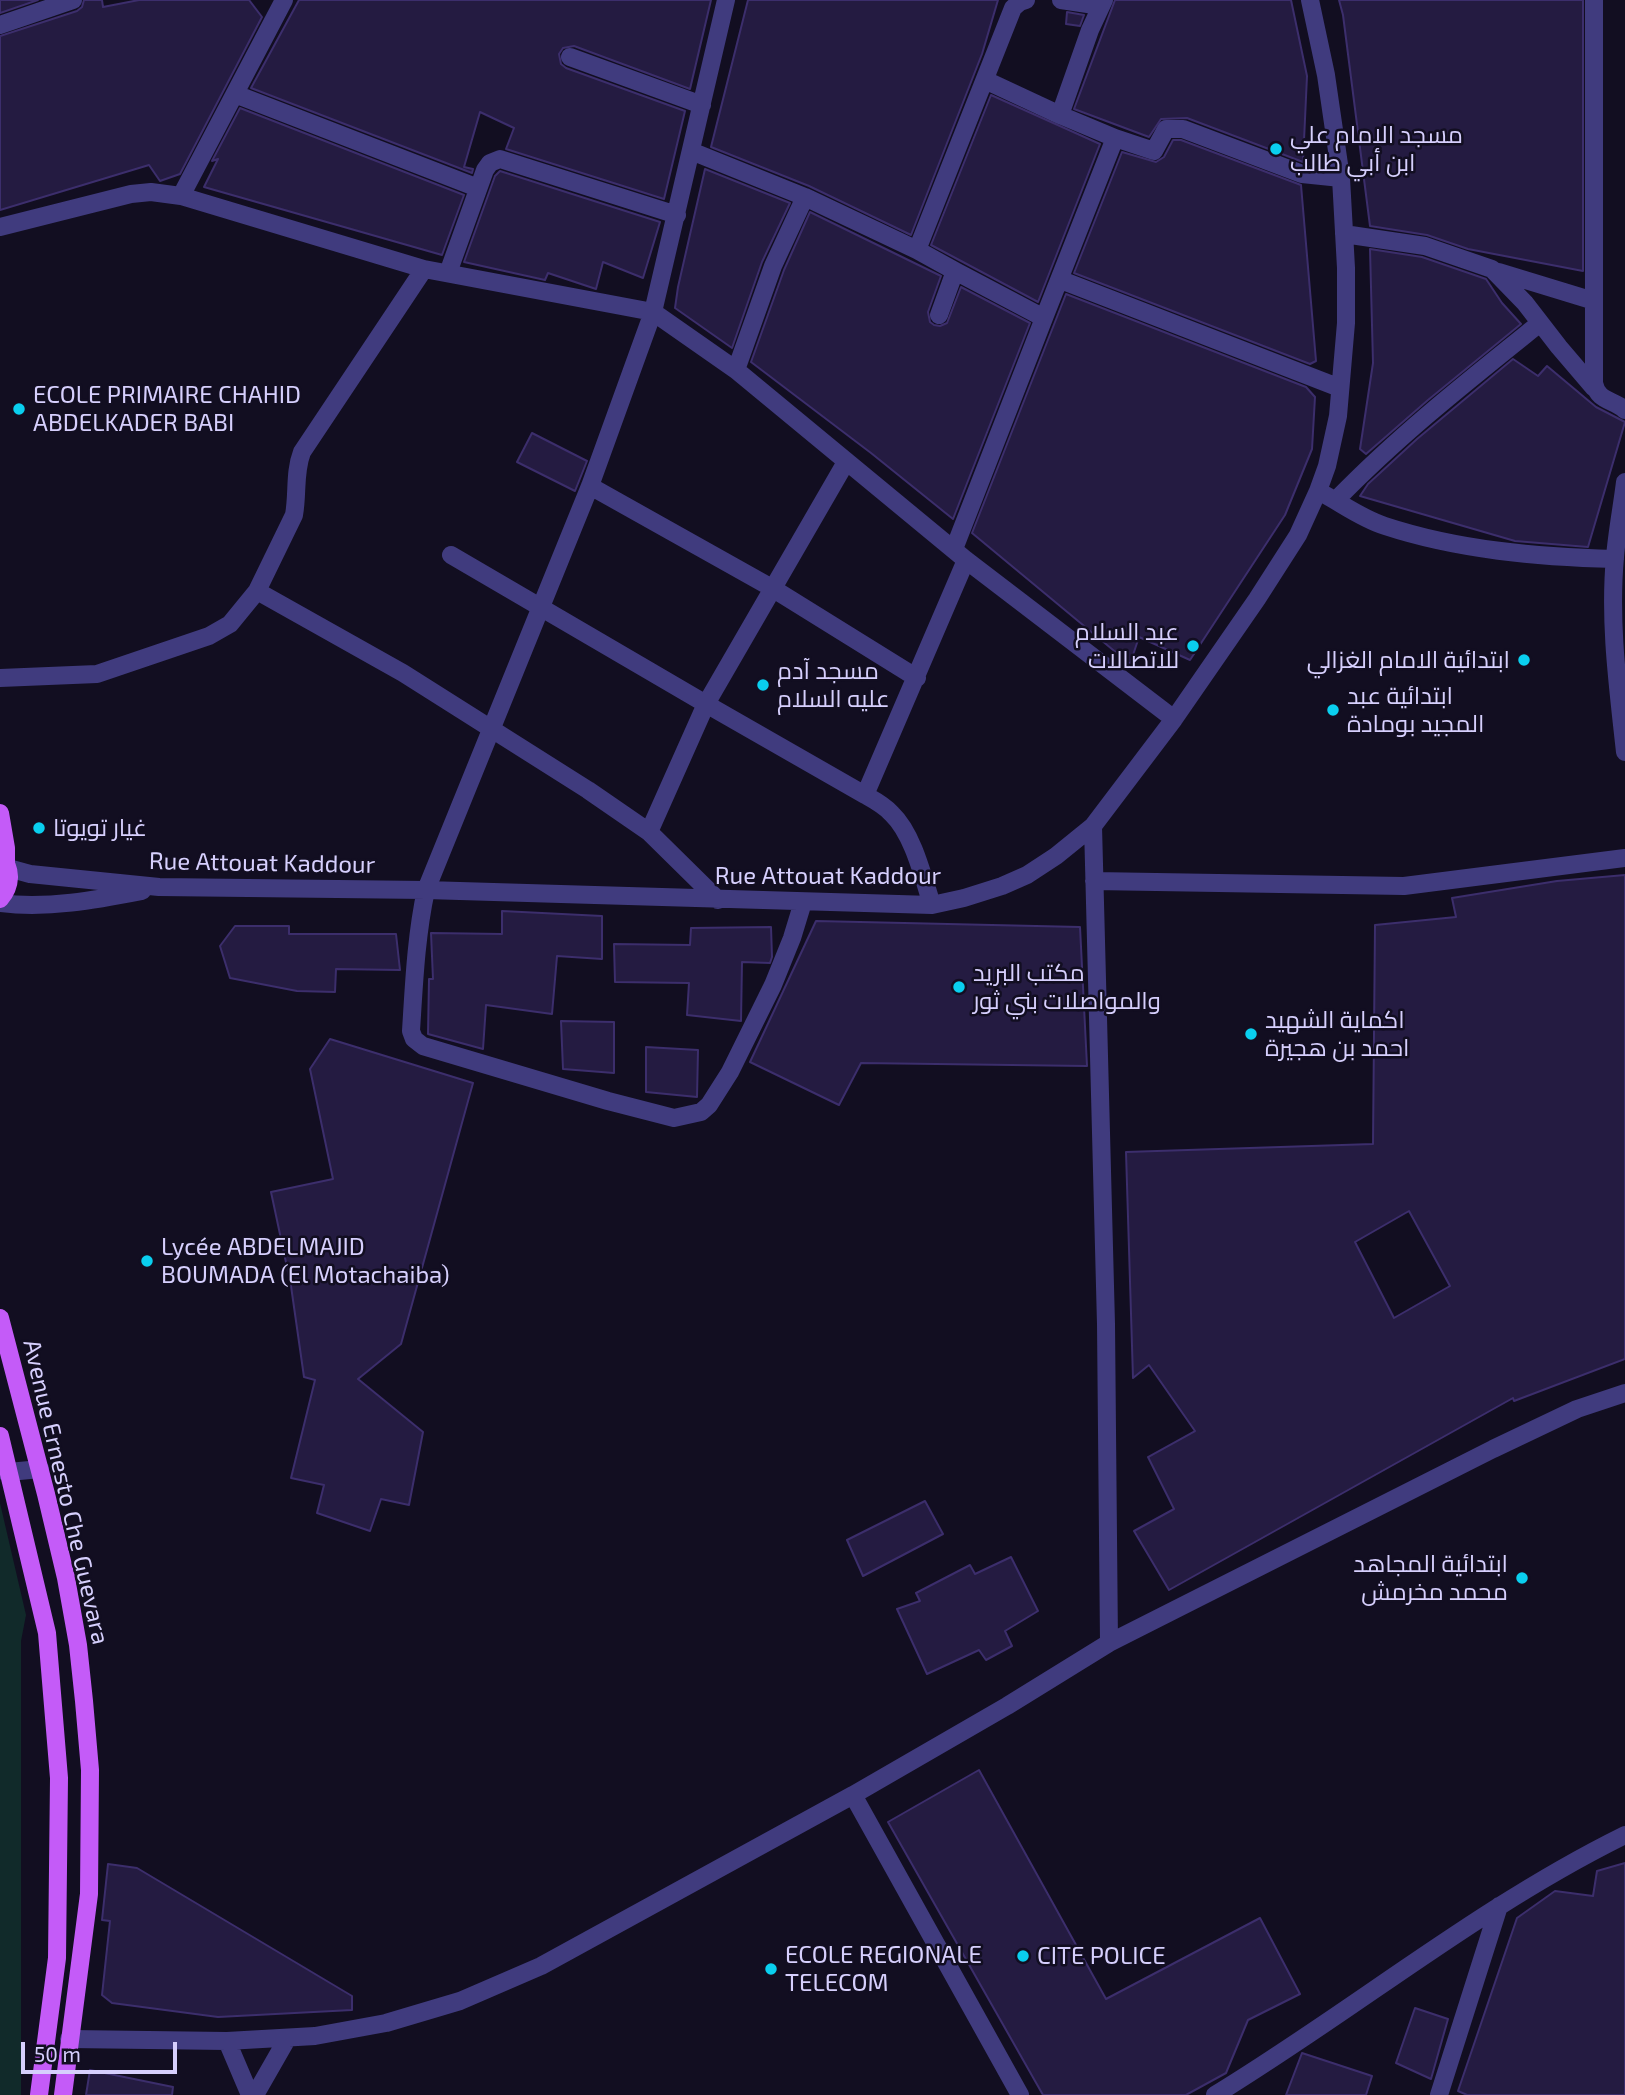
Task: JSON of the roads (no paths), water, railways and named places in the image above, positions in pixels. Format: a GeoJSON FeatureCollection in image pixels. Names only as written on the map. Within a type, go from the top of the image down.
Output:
{"type":"FeatureCollection","features":[{"type":"Feature","properties":{"kind":"main road"},"geometry":{"type":"LineString","coordinates":[[0,813],[10,878],[8,888],[0,901]]}},
{"type":"Feature","properties":{"kind":"main road","name":"Avenue Ernesto Che Guevara"},"geometry":{"type":"LineString","coordinates":[[0,1318],[66,1578],[78,1645],[90,1770],[89,1894],[64,2095]]}},
{"type":"Feature","properties":{"kind":"main road","name":"Avenue Ernesto Che Guevara"},"geometry":{"type":"LineString","coordinates":[[0,1436],[5,1471],[47,1633],[60,1777],[57,1958],[39,2095]]}},
{"type":"Feature","properties":{"kind":"street"},"geometry":{"type":"LineString","coordinates":[[0,25],[73,0]]}},
{"type":"Feature","properties":{"kind":"street"},"geometry":{"type":"LineString","coordinates":[[181,196],[284,0]]}},
{"type":"Feature","properties":{"kind":"street"},"geometry":{"type":"LineString","coordinates":[[726,0],[653,312],[590,486],[426,890],[421,914],[411,1031],[414,1039],[423,1046],[608,1101],[674,1118],[701,1112],[709,1105],[730,1072],[773,985],[792,939],[803,902]]}},
{"type":"Feature","properties":{"kind":"street"},"geometry":{"type":"LineString","coordinates":[[917,250],[1013,8],[1026,0]]}},
{"type":"Feature","properties":{"kind":"street"},"geometry":{"type":"LineString","coordinates":[[1060,115],[1102,3],[1061,0]]}},
{"type":"Feature","properties":{"kind":"street","name":"Rue Attouat Kaddour"},"geometry":{"type":"LineString","coordinates":[[8,865],[159,887],[426,890],[932,905],[1002,886],[1027,875],[1056,856],[1093,826],[1174,719],[1257,599],[1298,535],[1318,491],[1330,453],[1338,416],[1346,323],[1344,234],[1341,178],[1326,75],[1310,0]]}},
{"type":"Feature","properties":{"kind":"street"},"geometry":{"type":"LineString","coordinates":[[1594,0],[1594,388]]}},
{"type":"Feature","properties":{"kind":"street"},"geometry":{"type":"LineString","coordinates":[[570,57],[702,105]]}},
{"type":"Feature","properties":{"kind":"street"},"geometry":{"type":"LineString","coordinates":[[985,80],[1060,115],[1154,152],[1166,129],[1183,129],[1302,174],[1341,178]]}},
{"type":"Feature","properties":{"kind":"street"},"geometry":{"type":"LineString","coordinates":[[235,94],[478,188]]}},
{"type":"Feature","properties":{"kind":"street"},"geometry":{"type":"LineString","coordinates":[[865,795],[917,678],[1044,318],[1115,138]]}},
{"type":"Feature","properties":{"kind":"street"},"geometry":{"type":"LineString","coordinates":[[691,151],[805,197],[917,250],[1044,318]]}},
{"type":"Feature","properties":{"kind":"street"},"geometry":{"type":"LineString","coordinates":[[448,274],[485,170],[490,163],[500,159],[677,215]]}},
{"type":"Feature","properties":{"kind":"street"},"geometry":{"type":"LineString","coordinates":[[0,227],[131,194],[151,192],[181,196],[424,269],[653,312],[736,370],[960,554],[1174,719]]}},
{"type":"Feature","properties":{"kind":"street"},"geometry":{"type":"LineString","coordinates":[[736,370],[773,266],[805,197]]}},
{"type":"Feature","properties":{"kind":"street"},"geometry":{"type":"LineString","coordinates":[[1344,234],[1425,246],[1594,301]]}},
{"type":"Feature","properties":{"kind":"street"},"geometry":{"type":"LineString","coordinates":[[0,678],[97,674],[209,636],[230,624],[257,591],[294,515],[297,501],[295,478],[302,452],[424,269]]}},
{"type":"Feature","properties":{"kind":"street"},"geometry":{"type":"LineString","coordinates":[[1492,270],[1510,285],[1603,399],[1625,411]]}},
{"type":"Feature","properties":{"kind":"street"},"geometry":{"type":"LineString","coordinates":[[939,315],[955,271]]}},
{"type":"Feature","properties":{"kind":"street"},"geometry":{"type":"LineString","coordinates":[[1060,280],[1340,388]]}},
{"type":"Feature","properties":{"kind":"street"},"geometry":{"type":"LineString","coordinates":[[1336,500],[1420,419],[1540,323]]}},
{"type":"Feature","properties":{"kind":"street"},"geometry":{"type":"LineString","coordinates":[[649,832],[706,704],[846,462]]}},
{"type":"Feature","properties":{"kind":"street"},"geometry":{"type":"LineString","coordinates":[[1625,482],[1615,559],[1620,620],[1615,656],[1625,752]]}},
{"type":"Feature","properties":{"kind":"street"},"geometry":{"type":"LineString","coordinates":[[590,486],[772,589],[917,678]]}},
{"type":"Feature","properties":{"kind":"street"},"geometry":{"type":"LineString","coordinates":[[1318,491],[1384,526],[1443,541],[1484,549],[1615,559]]}},
{"type":"Feature","properties":{"kind":"street"},"geometry":{"type":"LineString","coordinates":[[451,555],[883,805],[902,826],[932,905]]}},
{"type":"Feature","properties":{"kind":"street"},"geometry":{"type":"LineString","coordinates":[[257,591],[403,673],[649,832],[718,900]]}},
{"type":"Feature","properties":{"kind":"street"},"geometry":{"type":"LineString","coordinates":[[1093,826],[1106,1324],[1109,1643]]}},
{"type":"Feature","properties":{"kind":"street"},"geometry":{"type":"LineString","coordinates":[[1094,881],[1404,886],[1625,858]]}},
{"type":"Feature","properties":{"kind":"street"},"geometry":{"type":"LineString","coordinates":[[0,901],[27,905],[68,902],[159,887]]}},
{"type":"Feature","properties":{"kind":"street"},"geometry":{"type":"LineString","coordinates":[[69,2039],[287,2039],[386,2023],[460,2001],[541,1966],[853,1795],[1109,1643],[1493,1449],[1577,1409],[1625,1393]]}},
{"type":"Feature","properties":{"kind":"street"},"geometry":{"type":"LineString","coordinates":[[5,1471],[40,1469]]}},
{"type":"Feature","properties":{"kind":"street"},"geometry":{"type":"LineString","coordinates":[[853,1795],[1020,2095]]}},
{"type":"Feature","properties":{"kind":"street"},"geometry":{"type":"LineString","coordinates":[[1228,2091],[1499,1906],[1587,1854],[1625,1835]]}},
{"type":"Feature","properties":{"kind":"street"},"geometry":{"type":"LineString","coordinates":[[1439,2095],[1499,1906]]}},
{"type":"Feature","properties":{"kind":"street"},"geometry":{"type":"LineString","coordinates":[[253,2095],[287,2039]]}},
{"type":"Feature","properties":{"kind":"street"},"geometry":{"type":"LineString","coordinates":[[227,2040],[253,2095]]}},
{"type":"Feature","properties":{"kind":"place","name":"مسجد الامام علي ابن أبي طالب"},"geometry":{"type":"Point","coordinates":[1276,149]}},
{"type":"Feature","properties":{"kind":"place","name":"ECOLE PRIMAIRE CHAHID ABDELKADER BABI"},"geometry":{"type":"Point","coordinates":[19,409]}},
{"type":"Feature","properties":{"kind":"place","name":"عبد السلام للاتصالات"},"geometry":{"type":"Point","coordinates":[1193,646]}},
{"type":"Feature","properties":{"kind":"place","name":"ابتدائية الامام الغزالي"},"geometry":{"type":"Point","coordinates":[1524,660]}},
{"type":"Feature","properties":{"kind":"place","name":"مسجد آدم عليه السلام"},"geometry":{"type":"Point","coordinates":[763,685]}},
{"type":"Feature","properties":{"kind":"place","name":"ابتدائية عبد المجيد بومادة"},"geometry":{"type":"Point","coordinates":[1333,710]}},
{"type":"Feature","properties":{"kind":"place","name":"غيار تويوتا"},"geometry":{"type":"Point","coordinates":[39,828]}},
{"type":"Feature","properties":{"kind":"place","name":"مكتب البريد والمواصلات بني ثور"},"geometry":{"type":"Point","coordinates":[959,987]}},
{"type":"Feature","properties":{"kind":"place","name":"اكماية الشهيد احمد بن هجيرة"},"geometry":{"type":"Point","coordinates":[1251,1034]}},
{"type":"Feature","properties":{"kind":"place","name":"Lycée ABDELMAJID BOUMADA (El Motachaiba)"},"geometry":{"type":"Point","coordinates":[147,1261]}},
{"type":"Feature","properties":{"kind":"place","name":"ابتدائية المجاهد محمد مخرمش"},"geometry":{"type":"Point","coordinates":[1522,1578]}},
{"type":"Feature","properties":{"kind":"place","name":"CITE POLICE"},"geometry":{"type":"Point","coordinates":[1023,1956]}},
{"type":"Feature","properties":{"kind":"place","name":"ECOLE REGIONALE TELECOM"},"geometry":{"type":"Point","coordinates":[771,1969]}}]}
